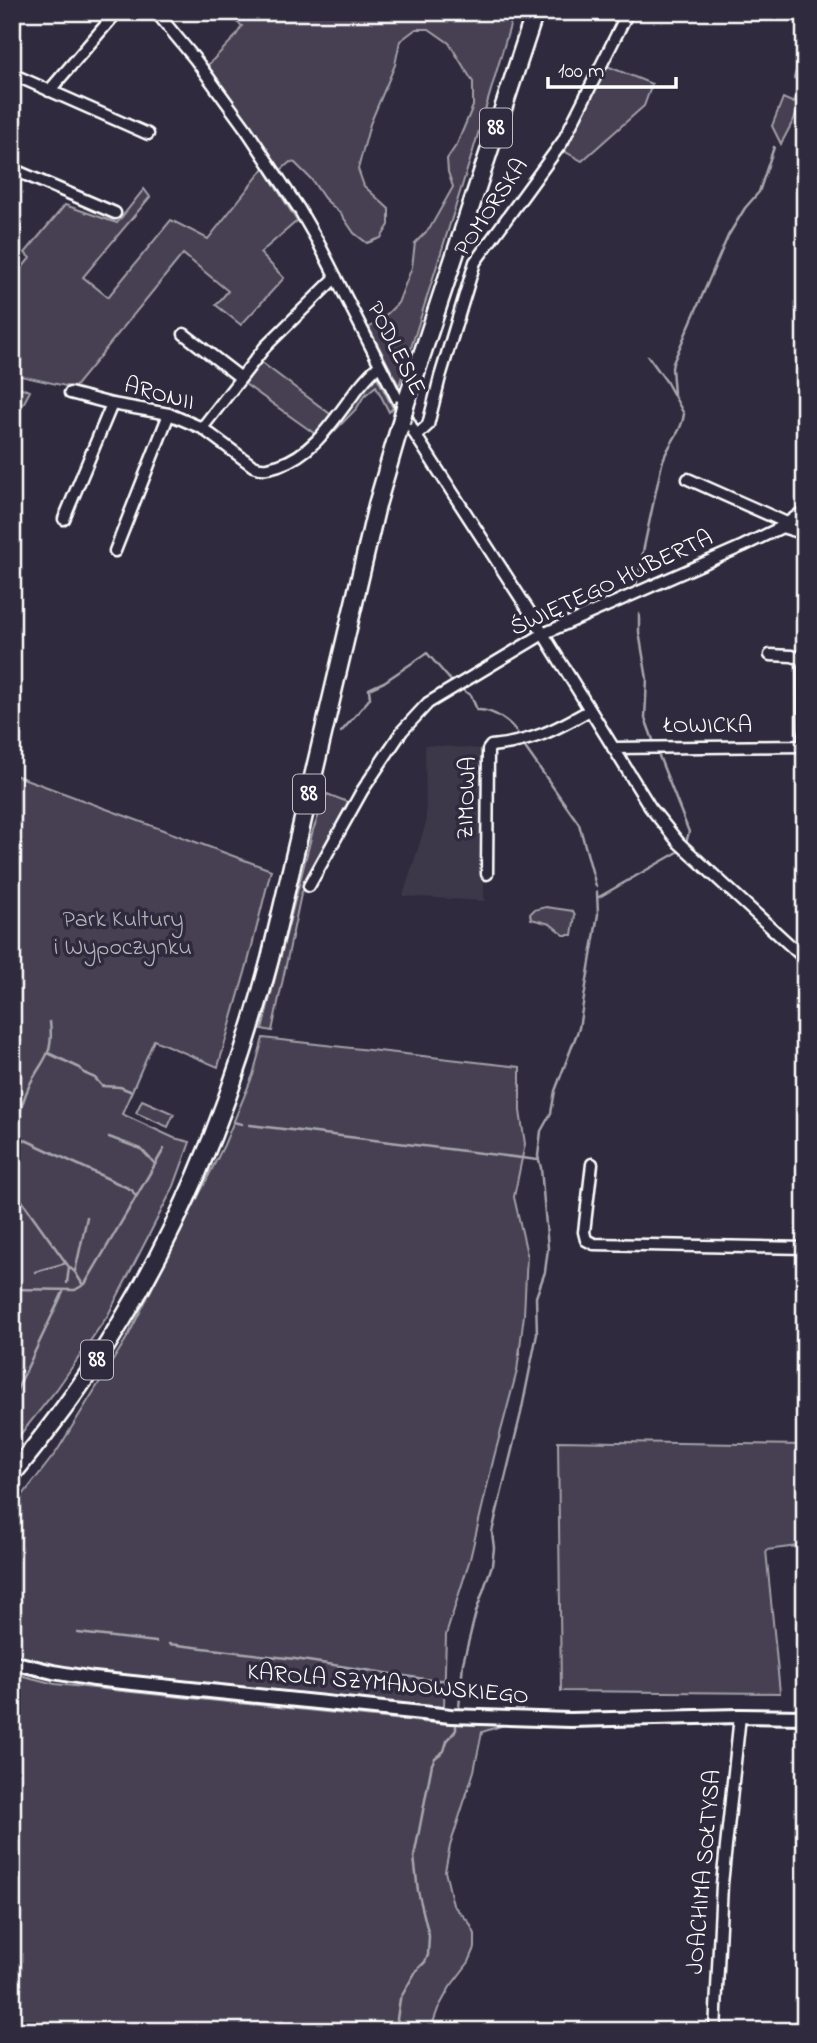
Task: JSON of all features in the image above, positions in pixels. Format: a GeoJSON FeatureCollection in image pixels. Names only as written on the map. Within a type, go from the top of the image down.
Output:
{"type":"FeatureCollection","features":[{"type":"Feature","properties":{"kind":"main road","name":"88"},"geometry":{"type":"LineString","coordinates":[[12,1475],[67,1404],[136,1298],[182,1210],[229,1096],[254,1020],[270,959],[361,572],[406,403],[534,12]]}},
{"type":"Feature","properties":{"kind":"street"},"geometry":{"type":"LineString","coordinates":[[49,91],[117,12]]}},
{"type":"Feature","properties":{"kind":"street","name":"PODLESIE"},"geometry":{"type":"LineString","coordinates":[[156,12],[195,59],[253,138],[299,209],[416,436],[650,807],[679,843],[805,959]]}},
{"type":"Feature","properties":{"kind":"street","name":"POMORSKA"},"geometry":{"type":"LineString","coordinates":[[416,436],[428,425],[475,262],[563,141],[628,12]]}},
{"type":"Feature","properties":{"kind":"street"},"geometry":{"type":"LineString","coordinates":[[12,74],[148,134]]}},
{"type":"Feature","properties":{"kind":"street"},"geometry":{"type":"LineString","coordinates":[[12,169],[115,213]]}},
{"type":"Feature","properties":{"kind":"street"},"geometry":{"type":"LineString","coordinates":[[202,428],[265,346],[336,277]]}},
{"type":"Feature","properties":{"kind":"street"},"geometry":{"type":"LineString","coordinates":[[184,334],[241,378]]}},
{"type":"Feature","properties":{"kind":"street","name":"ARONII"},"geometry":{"type":"LineString","coordinates":[[70,393],[169,414],[202,428],[253,466],[267,469],[287,462],[310,446],[327,430],[380,365]]}},
{"type":"Feature","properties":{"kind":"street"},"geometry":{"type":"LineString","coordinates":[[64,519],[113,404]]}},
{"type":"Feature","properties":{"kind":"street"},"geometry":{"type":"LineString","coordinates":[[115,551],[169,414]]}},
{"type":"Feature","properties":{"kind":"street","name":"ŚWIĘTEGO HUBERTA"},"geometry":{"type":"LineString","coordinates":[[688,479],[784,525]]}},
{"type":"Feature","properties":{"kind":"street","name":"ŚWIĘTEGO HUBERTA"},"geometry":{"type":"LineString","coordinates":[[309,886],[362,791],[413,717],[428,704],[543,634],[743,546],[784,525],[805,510]]}},
{"type":"Feature","properties":{"kind":"street"},"geometry":{"type":"LineString","coordinates":[[784,525],[805,534]]}},
{"type":"Feature","properties":{"kind":"street","name":"ŁOWICKA"},"geometry":{"type":"LineString","coordinates":[[613,748],[804,746],[801,659],[770,655]]}},
{"type":"Feature","properties":{"kind":"street","name":"ZIMOWA"},"geometry":{"type":"LineString","coordinates":[[487,874],[488,750],[491,746],[542,735],[590,709]]}},
{"type":"Feature","properties":{"kind":"street"},"geometry":{"type":"LineString","coordinates":[[592,1164],[584,1232],[586,1240],[594,1244],[805,1248]]}},
{"type":"Feature","properties":{"kind":"street","name":"KAROLA SZYMANOWSKIEGO"},"geometry":{"type":"LineString","coordinates":[[12,1662],[94,1679],[431,1715],[578,1720],[805,1717]]}},
{"type":"Feature","properties":{"kind":"street","name":"JOACHIMA SOŁTYSA"},"geometry":{"type":"LineString","coordinates":[[715,2031],[722,1884],[740,1716]]}},
{"type":"Feature","properties":{"kind":"shaded area"},"geometry":{"type":"Polygon","coordinates":[[[805,72],[805,133],[781,119],[805,72]]]}},
{"type":"Feature","properties":{"kind":"shaded area"},"geometry":{"type":"Polygon","coordinates":[[[425,745],[484,749],[484,901],[403,896],[426,823],[425,745]]]}},
{"type":"Feature","properties":{"kind":"green space"},"geometry":{"type":"Polygon","coordinates":[[[223,12],[514,12],[399,386],[369,328],[398,303],[412,267],[415,243],[430,228],[453,187],[447,159],[457,144],[473,106],[473,82],[449,43],[429,29],[416,29],[400,41],[395,65],[370,124],[358,169],[364,186],[389,209],[389,225],[381,238],[367,243],[354,233],[341,214],[295,163],[290,162],[281,170],[206,67],[242,26],[223,12]]]}},
{"type":"Feature","properties":{"kind":"green space"},"geometry":{"type":"Polygon","coordinates":[[[607,66],[652,84],[644,106],[582,161],[564,151],[607,66]]]}},
{"type":"Feature","properties":{"kind":"green space"},"geometry":{"type":"Polygon","coordinates":[[[797,67],[805,72],[805,98],[781,144],[772,126],[783,98],[794,103],[803,83],[794,78],[797,67]]]}},
{"type":"Feature","properties":{"kind":"green space"},"geometry":{"type":"Polygon","coordinates":[[[264,168],[297,221],[260,253],[284,278],[241,325],[216,305],[228,291],[183,254],[74,388],[12,374],[12,280],[30,258],[25,253],[65,205],[117,223],[144,189],[150,197],[83,277],[108,297],[171,220],[208,239],[264,168]]]}},
{"type":"Feature","properties":{"kind":"green space"},"geometry":{"type":"Polygon","coordinates":[[[261,362],[333,416],[372,367],[393,408],[389,412],[376,386],[325,441],[245,384],[261,362]]]}},
{"type":"Feature","properties":{"kind":"green space"},"geometry":{"type":"Polygon","coordinates":[[[12,385],[30,391],[12,425],[12,385]]]}},
{"type":"Feature","properties":{"kind":"green space","name":"Park Kultury i Wypoczynku"},"geometry":{"type":"Polygon","coordinates":[[[12,774],[271,870],[218,1067],[154,1040],[122,1114],[174,1138],[190,1142],[174,1186],[108,1315],[57,1389],[12,1445],[12,774]]]}},
{"type":"Feature","properties":{"kind":"green space"},"geometry":{"type":"Polygon","coordinates":[[[327,794],[348,802],[301,894],[272,1031],[262,1029],[313,830],[327,794]]]}},
{"type":"Feature","properties":{"kind":"green space"},"geometry":{"type":"Polygon","coordinates":[[[546,907],[573,911],[575,915],[572,935],[564,935],[550,924],[531,919],[530,914],[534,910],[546,907]]]}},
{"type":"Feature","properties":{"kind":"green space"},"geometry":{"type":"Polygon","coordinates":[[[263,1038],[520,1067],[520,1111],[525,1144],[514,1197],[527,1254],[524,1315],[517,1371],[470,1559],[446,1635],[444,1707],[165,1683],[72,1670],[12,1657],[12,1509],[57,1451],[128,1336],[224,1145],[253,1075],[263,1038]]]}},
{"type":"Feature","properties":{"kind":"green space"},"geometry":{"type":"Polygon","coordinates":[[[142,1100],[174,1114],[168,1127],[136,1113],[142,1100]]]}},
{"type":"Feature","properties":{"kind":"green space"},"geometry":{"type":"Polygon","coordinates":[[[558,1441],[805,1445],[805,1545],[766,1550],[780,1693],[561,1691],[558,1441]]]}},
{"type":"Feature","properties":{"kind":"green space"},"geometry":{"type":"Polygon","coordinates":[[[12,1673],[55,1684],[432,1723],[504,1725],[482,1732],[474,1771],[450,1846],[445,1871],[453,1905],[469,1922],[475,1934],[475,1948],[469,1962],[438,2009],[430,2031],[12,2031],[12,1673]]]}},
{"type":"Feature","properties":{"kind":"waterway"},"geometry":{"type":"LineString","coordinates":[[674,394],[673,363],[728,236],[745,208],[759,192],[774,147]]}},
{"type":"Feature","properties":{"kind":"waterway"},"geometry":{"type":"LineString","coordinates":[[637,586],[662,464],[684,414],[666,381],[648,356]]}},
{"type":"Feature","properties":{"kind":"waterway"},"geometry":{"type":"LineString","coordinates":[[639,614],[639,632],[647,679],[645,718],[653,740]]}},
{"type":"Feature","properties":{"kind":"waterway"},"geometry":{"type":"LineString","coordinates":[[341,732],[370,698],[369,689],[427,653],[452,682]]}},
{"type":"Feature","properties":{"kind":"waterway"},"geometry":{"type":"LineString","coordinates":[[464,691],[471,695],[477,710],[501,717],[519,736]]}},
{"type":"Feature","properties":{"kind":"waterway"},"geometry":{"type":"LineString","coordinates":[[524,746],[579,824],[596,886]]}},
{"type":"Feature","properties":{"kind":"waterway"},"geometry":{"type":"LineString","coordinates":[[659,756],[689,832],[686,843]]}},
{"type":"Feature","properties":{"kind":"waterway"},"geometry":{"type":"LineString","coordinates":[[599,897],[678,852]]}},
{"type":"Feature","properties":{"kind":"waterway"},"geometry":{"type":"LineString","coordinates":[[459,1708],[463,1663],[492,1565],[492,1532],[537,1334],[536,1297],[545,1272],[548,1248],[538,1156],[541,1131],[551,1113],[555,1091],[579,1028],[598,914],[597,892]]}},
{"type":"Feature","properties":{"kind":"waterway"},"geometry":{"type":"LineString","coordinates":[[12,1289],[75,1290],[85,1284],[136,1197],[132,1190],[15,1133],[27,1090],[49,1049],[50,1022]]}},
{"type":"Feature","properties":{"kind":"waterway"},"geometry":{"type":"LineString","coordinates":[[48,1053],[80,1068],[102,1086],[120,1087],[130,1091]]}},
{"type":"Feature","properties":{"kind":"waterway"},"geometry":{"type":"LineString","coordinates":[[17,1113],[18,1077]]}},
{"type":"Feature","properties":{"kind":"waterway"},"geometry":{"type":"LineString","coordinates":[[233,1122],[242,1124]]}},
{"type":"Feature","properties":{"kind":"waterway"},"geometry":{"type":"LineString","coordinates":[[250,1125],[538,1160]]}},
{"type":"Feature","properties":{"kind":"waterway"},"geometry":{"type":"LineString","coordinates":[[109,1137],[141,1149],[155,1164]]}},
{"type":"Feature","properties":{"kind":"waterway"},"geometry":{"type":"LineString","coordinates":[[136,1197],[164,1149]]}},
{"type":"Feature","properties":{"kind":"waterway"},"geometry":{"type":"LineString","coordinates":[[12,1187],[83,1285]]}},
{"type":"Feature","properties":{"kind":"waterway"},"geometry":{"type":"LineString","coordinates":[[75,1272],[87,1217]]}},
{"type":"Feature","properties":{"kind":"waterway"},"geometry":{"type":"LineString","coordinates":[[35,1272],[66,1263]]}},
{"type":"Feature","properties":{"kind":"waterway"},"geometry":{"type":"LineString","coordinates":[[67,1283],[69,1267]]}},
{"type":"Feature","properties":{"kind":"waterway"},"geometry":{"type":"LineString","coordinates":[[12,1400],[64,1290]]}},
{"type":"Feature","properties":{"kind":"waterway"},"geometry":{"type":"LineString","coordinates":[[78,1633],[156,1642]]}},
{"type":"Feature","properties":{"kind":"waterway"},"geometry":{"type":"LineString","coordinates":[[169,1644],[295,1659],[431,1680],[461,1680]]}},
{"type":"Feature","properties":{"kind":"waterway"},"geometry":{"type":"LineString","coordinates":[[402,2031],[397,2019],[400,1999],[428,1955],[429,1936],[418,1891],[414,1857],[432,1764],[444,1751],[456,1726]]}}]}
